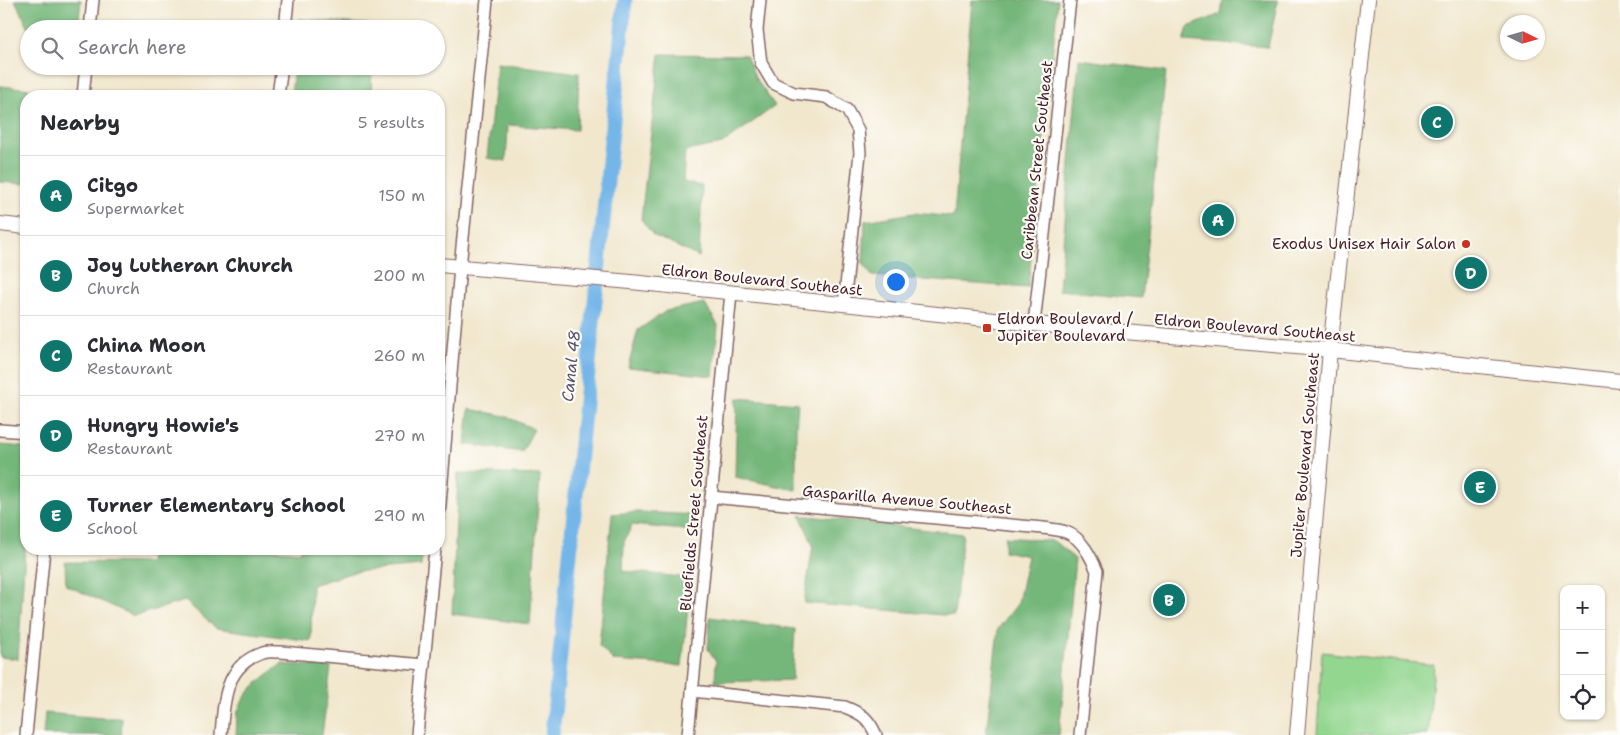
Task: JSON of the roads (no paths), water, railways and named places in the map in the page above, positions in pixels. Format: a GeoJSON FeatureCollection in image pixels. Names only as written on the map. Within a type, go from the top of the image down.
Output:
{"type":"FeatureCollection","features":[{"type":"Feature","properties":{"kind":"street"},"geometry":{"type":"LineString","coordinates":[[91,20],[92,0]]}},
{"type":"Feature","properties":{"kind":"street"},"geometry":{"type":"LineString","coordinates":[[286,20],[288,0]]}},
{"type":"Feature","properties":{"kind":"street"},"geometry":{"type":"LineString","coordinates":[[445,427],[487,0]]}},
{"type":"Feature","properties":{"kind":"street"},"geometry":{"type":"LineString","coordinates":[[760,0],[757,30],[761,63],[773,83],[794,93],[826,97],[847,110],[858,130],[860,153],[844,304]]}},
{"type":"Feature","properties":{"kind":"street","name":"Caribbean Street Southeast"},"geometry":{"type":"LineString","coordinates":[[1034,324],[1070,0]]}},
{"type":"Feature","properties":{"kind":"street","name":"Jupiter Boulevard Southeast"},"geometry":{"type":"LineString","coordinates":[[1297,735],[1330,350],[1368,0]]}},
{"type":"Feature","properties":{"kind":"street"},"geometry":{"type":"LineString","coordinates":[[84,90],[85,75]]}},
{"type":"Feature","properties":{"kind":"street"},"geometry":{"type":"LineString","coordinates":[[279,90],[281,75]]}},
{"type":"Feature","properties":{"kind":"street"},"geometry":{"type":"LineString","coordinates":[[0,224],[20,226]]}},
{"type":"Feature","properties":{"kind":"street","name":"Eldron Boulevard Southeast"},"geometry":{"type":"LineString","coordinates":[[445,266],[631,282],[1034,324],[1330,350],[1620,380]]}},
{"type":"Feature","properties":{"kind":"street","name":"Bluefields Street Southeast"},"geometry":{"type":"LineString","coordinates":[[688,735],[731,293]]}},
{"type":"Feature","properties":{"kind":"street"},"geometry":{"type":"LineString","coordinates":[[0,430],[20,432]]}},
{"type":"Feature","properties":{"kind":"street","name":"Gasparilla Avenue Southeast"},"geometry":{"type":"LineString","coordinates":[[711,497],[1043,528],[1067,532],[1081,543],[1090,555],[1097,572],[1080,735]]}},
{"type":"Feature","properties":{"kind":"street"},"geometry":{"type":"LineString","coordinates":[[26,735],[43,555]]}},
{"type":"Feature","properties":{"kind":"street"},"geometry":{"type":"LineString","coordinates":[[417,735],[435,555]]}},
{"type":"Feature","properties":{"kind":"street"},"geometry":{"type":"LineString","coordinates":[[221,735],[225,697],[232,677],[240,665],[262,652],[281,652],[424,665]]}},
{"type":"Feature","properties":{"kind":"street"},"geometry":{"type":"LineString","coordinates":[[692,691],[845,707],[864,715],[874,730]]}},
{"type":"Feature","properties":{"kind":"waterway","name":"Canal 48"},"geometry":{"type":"LineString","coordinates":[[552,735],[625,0]]}},
{"type":"Feature","properties":{"kind":"place","name":"China Moon"},"geometry":{"type":"Point","coordinates":[1437,122]}},
{"type":"Feature","properties":{"kind":"place","name":"Citgo"},"geometry":{"type":"Point","coordinates":[1218,220]}},
{"type":"Feature","properties":{"kind":"place","name":"Exodus Unisex Hair Salon"},"geometry":{"type":"Point","coordinates":[1466,244]}},
{"type":"Feature","properties":{"kind":"place","name":"Hungry Howie's"},"geometry":{"type":"Point","coordinates":[1471,273]}},
{"type":"Feature","properties":{"kind":"place","name":"Eldron Boulevard / Jupiter Boulevard"},"geometry":{"type":"Point","coordinates":[987,328]}},
{"type":"Feature","properties":{"kind":"place","name":"Turner Elementary School"},"geometry":{"type":"Point","coordinates":[1480,487]}},
{"type":"Feature","properties":{"kind":"place","name":"Joy Lutheran Church"},"geometry":{"type":"Point","coordinates":[1169,600]}}]}
